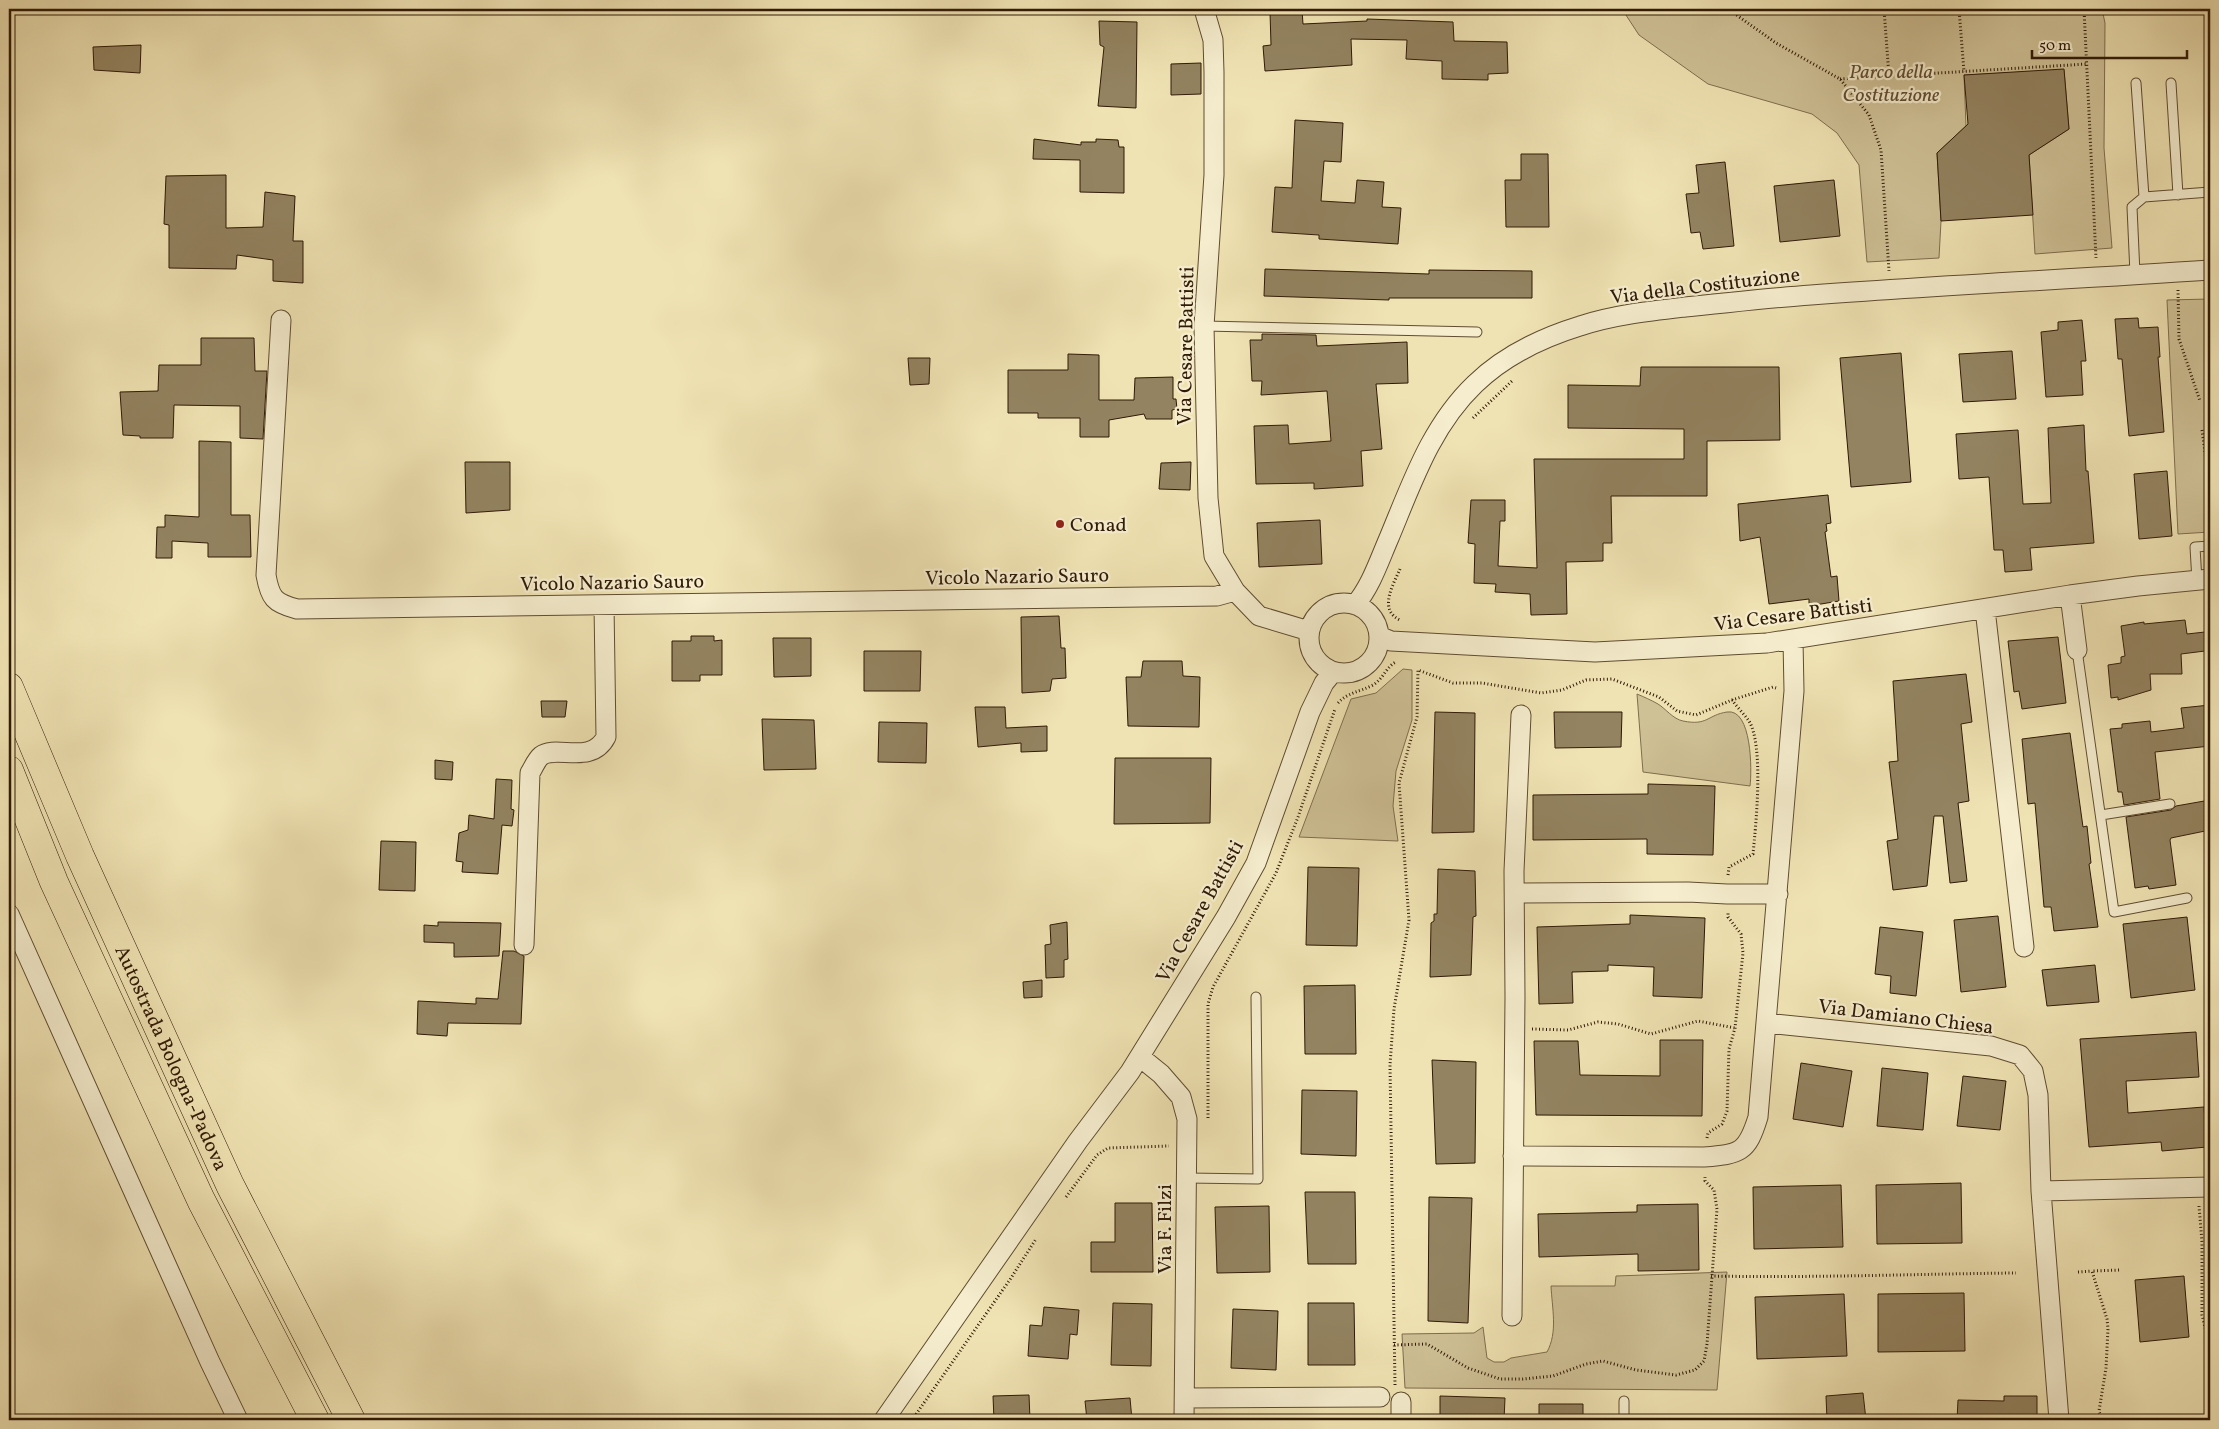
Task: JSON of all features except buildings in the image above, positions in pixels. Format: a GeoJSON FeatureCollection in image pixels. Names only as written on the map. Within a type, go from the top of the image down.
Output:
{"type":"FeatureCollection","features":[{"type":"Feature","properties":{"kind":"highway","name":"Autostrada Bologna-Padova"},"geometry":{"type":"LineString","coordinates":[[9,687],[84,865],[230,1185],[351,1420]]}},
{"type":"Feature","properties":{"kind":"highway","name":"Autostrada Bologna-Padova"},"geometry":{"type":"LineString","coordinates":[[9,770],[54,882],[201,1200],[315,1420]]}},
{"type":"Feature","properties":{"kind":"street","name":"Via Cesare Battisti"},"geometry":{"type":"LineString","coordinates":[[1204,9],[1212,40],[1214,72],[1214,175],[1204,326],[1208,498],[1214,556],[1235,591],[1259,616],[1309,631]]}},
{"type":"Feature","properties":{"kind":"street","name":"Via della Costituzione"},"geometry":{"type":"LineString","coordinates":[[1355,605],[1364,594],[1376,570],[1423,456],[1444,418],[1475,384],[1506,359],[1538,341],[1582,325],[1641,312],[1760,299],[1890,289],[2210,270]]}},
{"type":"Feature","properties":{"kind":"street","name":"Vicolo Nazario Sauro"},"geometry":{"type":"LineString","coordinates":[[281,320],[266,575],[269,592],[279,604],[297,609],[604,605],[1207,596],[1235,591]]}},
{"type":"Feature","properties":{"kind":"street","name":"Via Cesare Battisti"},"geometry":{"type":"LineString","coordinates":[[1379,636],[1391,641],[1595,652],[1712,647],[1793,640],[2070,595],[2204,580]]}},
{"type":"Feature","properties":{"kind":"street"},"geometry":{"type":"LineString","coordinates":[[2070,595],[2078,650]]}},
{"type":"Feature","properties":{"kind":"street"},"geometry":{"type":"LineString","coordinates":[[1343,603],[1355,605],[1372,617],[1379,636],[1378,647],[1373,658],[1355,672],[1344,674],[1332,672],[1324,667],[1311,651],[1309,631],[1321,611],[1332,605],[1343,603]]}},
{"type":"Feature","properties":{"kind":"street"},"geometry":{"type":"LineString","coordinates":[[524,945],[530,773],[541,756],[548,753],[584,752],[595,749],[603,743],[606,737],[604,605]]}},
{"type":"Feature","properties":{"kind":"street"},"geometry":{"type":"LineString","coordinates":[[1985,609],[2024,947]]}},
{"type":"Feature","properties":{"kind":"street"},"geometry":{"type":"LineString","coordinates":[[1513,1156],[1704,1157],[1728,1155],[1745,1148],[1753,1135],[1758,1117],[1778,894],[1794,691],[1793,640]]}},
{"type":"Feature","properties":{"kind":"street","name":"Via Cesare Battisti"},"geometry":{"type":"LineString","coordinates":[[884,1420],[1072,1149],[1140,1057],[1226,916],[1256,863],[1310,712],[1324,683],[1332,672]]}},
{"type":"Feature","properties":{"kind":"street"},"geometry":{"type":"LineString","coordinates":[[1512,1316],[1514,871],[1521,715]]}},
{"type":"Feature","properties":{"kind":"street"},"geometry":{"type":"LineString","coordinates":[[1515,894],[1688,892],[1778,894]]}},
{"type":"Feature","properties":{"kind":"street"},"geometry":{"type":"LineString","coordinates":[[9,914],[210,1362],[238,1420]]}},
{"type":"Feature","properties":{"kind":"street","name":"Via Damiano Chiesa"},"geometry":{"type":"LineString","coordinates":[[1766,1023],[1992,1046],[2020,1055],[2033,1071],[2038,1095],[2041,1191],[2058,1420]]}},
{"type":"Feature","properties":{"kind":"street","name":"Via F. Filzi"},"geometry":{"type":"LineString","coordinates":[[1140,1057],[1161,1074],[1181,1097],[1187,1119],[1184,1420]]}},
{"type":"Feature","properties":{"kind":"street"},"geometry":{"type":"LineString","coordinates":[[2041,1191],[2204,1187]]}},
{"type":"Feature","properties":{"kind":"street"},"geometry":{"type":"LineString","coordinates":[[1185,1398],[1380,1398]]}},
{"type":"Feature","properties":{"kind":"lane"},"geometry":{"type":"LineString","coordinates":[[2171,82],[2178,195]]}},
{"type":"Feature","properties":{"kind":"lane"},"geometry":{"type":"LineString","coordinates":[[2136,83],[2144,197]]}},
{"type":"Feature","properties":{"kind":"lane"},"geometry":{"type":"LineString","coordinates":[[2135,274],[2132,207],[2144,197],[2210,192]]}},
{"type":"Feature","properties":{"kind":"lane"},"geometry":{"type":"LineString","coordinates":[[1204,326],[1477,332]]}},
{"type":"Feature","properties":{"kind":"lane"},"geometry":{"type":"LineString","coordinates":[[2204,580],[2195,547],[2210,546]]}},
{"type":"Feature","properties":{"kind":"lane"},"geometry":{"type":"LineString","coordinates":[[2078,650],[2114,912],[2187,898]]}},
{"type":"Feature","properties":{"kind":"lane"},"geometry":{"type":"LineString","coordinates":[[2101,815],[2170,804]]}},
{"type":"Feature","properties":{"kind":"lane"},"geometry":{"type":"LineString","coordinates":[[1186,1178],[1258,1179],[1256,997]]}},
{"type":"Feature","properties":{"kind":"lane"},"geometry":{"type":"LineString","coordinates":[[1624,1401],[1624,1420]]}},
{"type":"Feature","properties":{"kind":"path"},"geometry":{"type":"LineString","coordinates":[[1728,9],[1776,43],[1840,79],[1869,115],[1881,150],[1890,289]]}},
{"type":"Feature","properties":{"kind":"path"},"geometry":{"type":"LineString","coordinates":[[1884,9],[1889,76]]}},
{"type":"Feature","properties":{"kind":"path"},"geometry":{"type":"LineString","coordinates":[[1959,9],[1964,72]]}},
{"type":"Feature","properties":{"kind":"path"},"geometry":{"type":"LineString","coordinates":[[2084,9],[2097,277]]}},
{"type":"Feature","properties":{"kind":"path"},"geometry":{"type":"LineString","coordinates":[[1840,79],[2087,64]]}},
{"type":"Feature","properties":{"kind":"path"},"geometry":{"type":"LineString","coordinates":[[2169,293],[2186,292]]}},
{"type":"Feature","properties":{"kind":"path"},"geometry":{"type":"LineString","coordinates":[[2178,293],[2179,339],[2200,401]]}},
{"type":"Feature","properties":{"kind":"path"},"geometry":{"type":"LineString","coordinates":[[1469,422],[1519,374]]}},
{"type":"Feature","properties":{"kind":"path"},"geometry":{"type":"LineString","coordinates":[[2202,430],[2210,489]]}},
{"type":"Feature","properties":{"kind":"path"},"geometry":{"type":"LineString","coordinates":[[1402,562],[1387,597],[1389,610],[1397,620],[1420,625],[1419,643]]}},
{"type":"Feature","properties":{"kind":"path"},"geometry":{"type":"LineString","coordinates":[[1208,1120],[1208,1004],[1213,987],[1276,873],[1298,817],[1338,702],[1348,694],[1373,685],[1384,677],[1392,664],[1401,660]]}},
{"type":"Feature","properties":{"kind":"path"},"geometry":{"type":"LineString","coordinates":[[1380,1398],[1381,1392],[1395,1391],[1390,1065],[1394,1009],[1409,920],[1399,783],[1417,718],[1418,670],[1453,683],[1482,683],[1541,693],[1562,690],[1586,680],[1612,679],[1659,697],[1677,711],[1696,715],[1732,700],[1773,687],[1794,691]]}},
{"type":"Feature","properties":{"kind":"path"},"geometry":{"type":"LineString","coordinates":[[1394,1345],[1427,1344],[1468,1368],[1500,1378],[1553,1376],[1586,1364],[1603,1361],[1636,1370],[1676,1376],[1695,1370],[1704,1361],[1712,1294],[1717,1209],[1714,1190],[1705,1182],[1704,1157],[1708,1133],[1722,1124],[1727,1111],[1729,1049],[1735,1028],[1743,953],[1741,934],[1728,917],[1728,867],[1753,854],[1757,804],[1756,751],[1750,722],[1732,700]]}},
{"type":"Feature","properties":{"kind":"path"},"geometry":{"type":"LineString","coordinates":[[1527,1029],[1568,1030],[1598,1022],[1618,1024],[1650,1034],[1698,1021],[1735,1028]]}},
{"type":"Feature","properties":{"kind":"path"},"geometry":{"type":"LineString","coordinates":[[1063,1200],[1097,1154],[1108,1148],[1186,1146]]}},
{"type":"Feature","properties":{"kind":"path"},"geometry":{"type":"LineString","coordinates":[[2204,1187],[2202,1315],[2210,1348]]}},
{"type":"Feature","properties":{"kind":"path"},"geometry":{"type":"LineString","coordinates":[[912,1420],[1011,1278],[1036,1238]]}},
{"type":"Feature","properties":{"kind":"path"},"geometry":{"type":"LineString","coordinates":[[2078,1272],[2120,1270]]}},
{"type":"Feature","properties":{"kind":"path"},"geometry":{"type":"LineString","coordinates":[[2092,1271],[2107,1319],[2108,1329],[2106,1368],[2099,1411],[2102,1420]]}},
{"type":"Feature","properties":{"kind":"path"},"geometry":{"type":"LineString","coordinates":[[1712,1276],[1894,1276],[1938,1273],[2016,1273]]}},
{"type":"Feature","properties":{"kind":"path"},"geometry":{"type":"LineString","coordinates":[[2210,1390],[2207,1401],[2210,1410]]}},
{"type":"Feature","properties":{"kind":"green space","name":"Parco della Costituzione"},"geometry":{"type":"Polygon","coordinates":[[[1622,9],[2102,9],[2105,23],[2104,148],[2112,248],[2035,254],[2029,155],[2069,129],[2064,70],[1964,75],[1966,126],[1937,153],[1941,221],[1939,258],[1867,262],[1859,165],[1837,133],[1812,114],[1708,84],[1639,35],[1622,9]]]}},
{"type":"Feature","properties":{"kind":"green space"},"geometry":{"type":"Polygon","coordinates":[[[2210,299],[2210,532],[2178,534],[2167,300],[2210,299]]]}},
{"type":"Feature","properties":{"kind":"green space"},"geometry":{"type":"Polygon","coordinates":[[[1403,669],[1412,670],[1412,720],[1396,771],[1393,806],[1398,841],[1299,837],[1351,699],[1376,693],[1403,669]]]}},
{"type":"Feature","properties":{"kind":"green space"},"geometry":{"type":"Polygon","coordinates":[[[1637,694],[1658,704],[1683,721],[1698,722],[1720,713],[1735,713],[1746,730],[1749,742],[1750,786],[1643,772],[1637,694]]]}},
{"type":"Feature","properties":{"kind":"green space"},"geometry":{"type":"Polygon","coordinates":[[[1727,1272],[1717,1390],[1405,1388],[1402,1334],[1474,1333],[1483,1327],[1487,1358],[1494,1362],[1504,1362],[1511,1358],[1547,1352],[1553,1328],[1551,1286],[1615,1286],[1616,1276],[1727,1272]]]}},
{"type":"Feature","properties":{"kind":"place","name":"Conad"},"geometry":{"type":"Point","coordinates":[1060,524]}}]}
